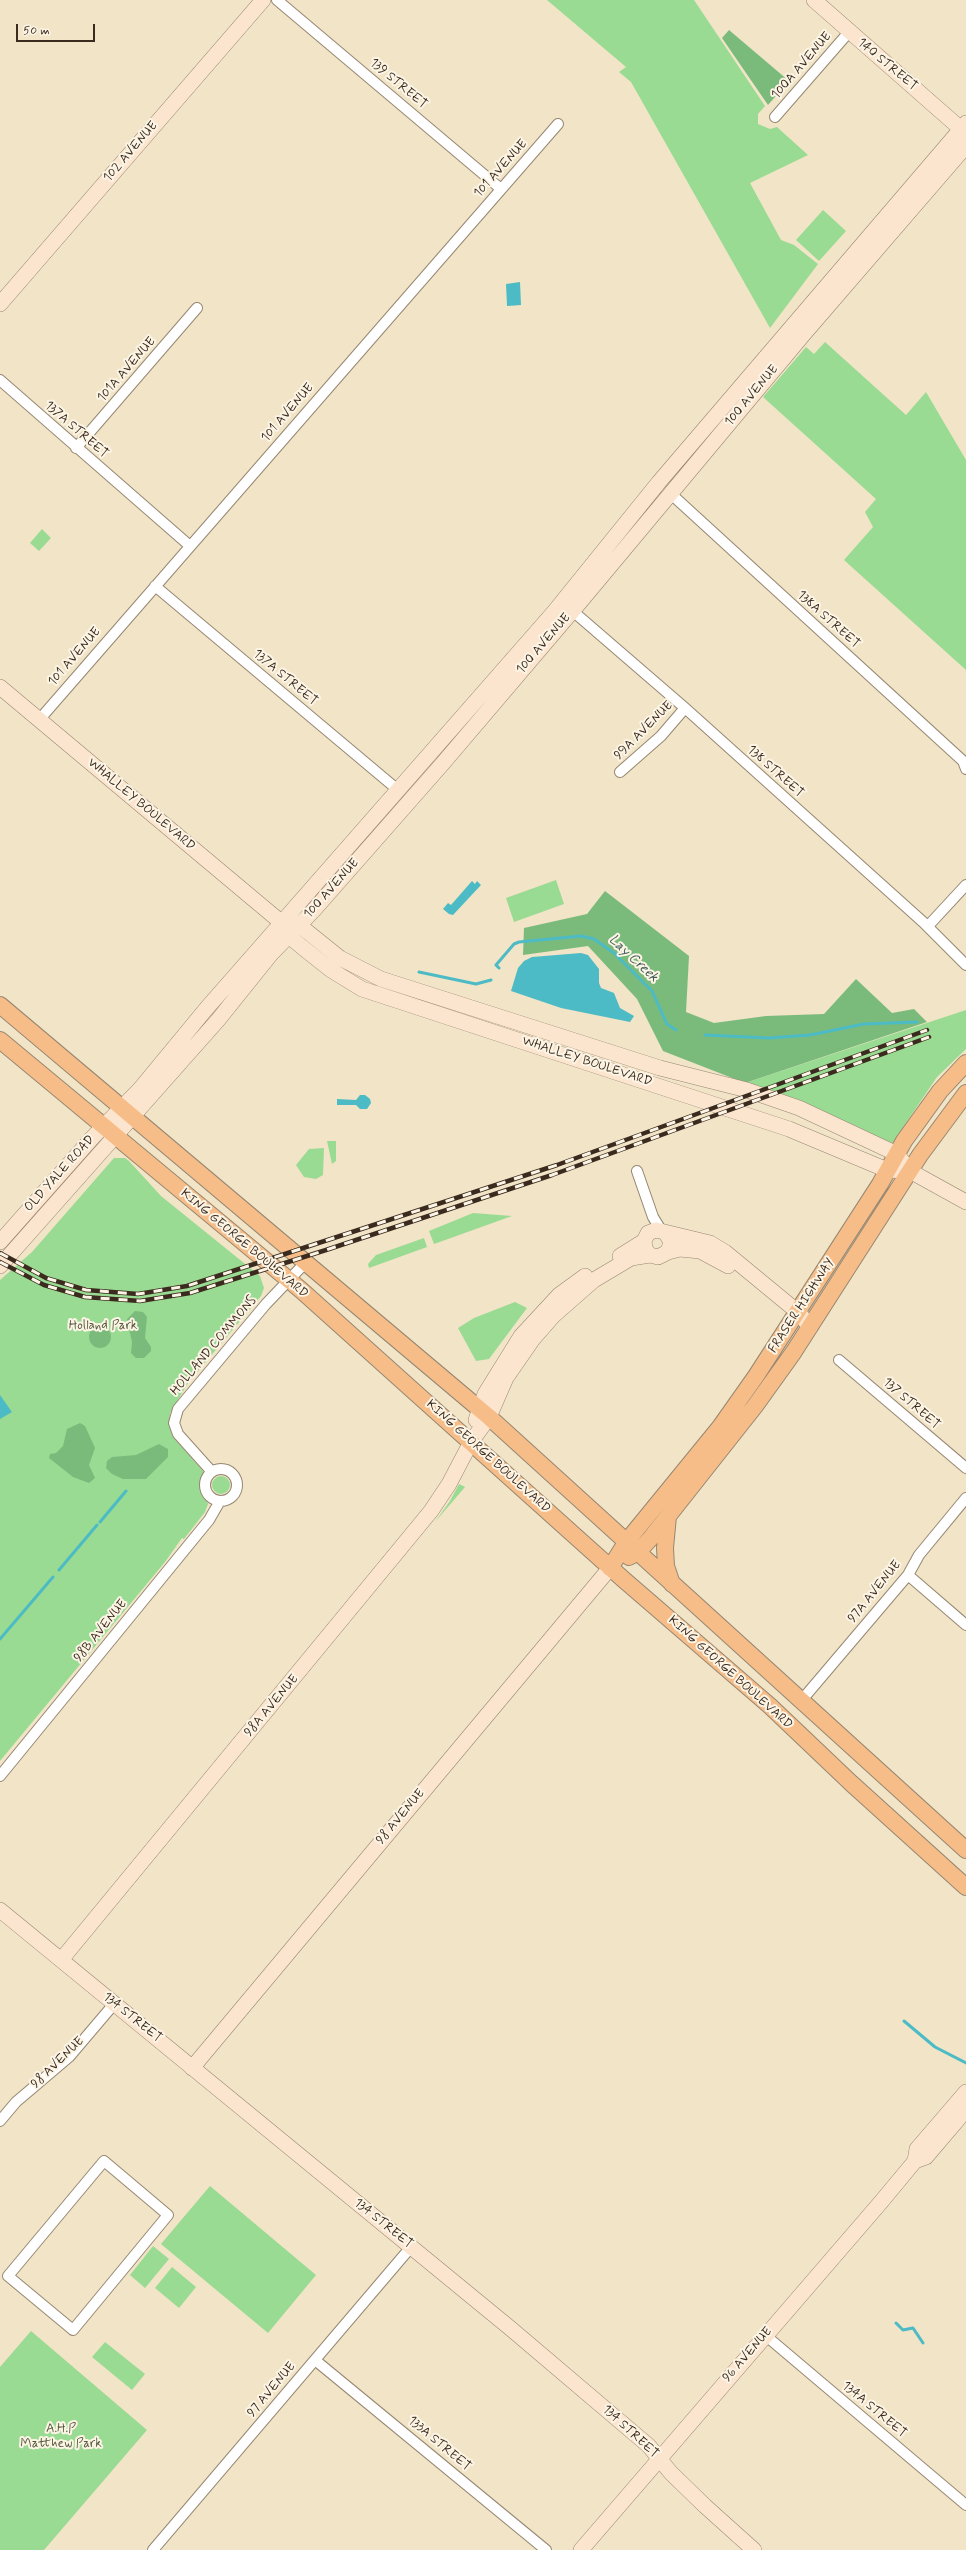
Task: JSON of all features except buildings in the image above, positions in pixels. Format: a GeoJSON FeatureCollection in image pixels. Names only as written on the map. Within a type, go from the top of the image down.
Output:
{"type":"FeatureCollection","features":[{"type":"Feature","properties":{"kind":"main road","name":"102 AVENUE"},"geometry":{"type":"LineString","coordinates":[[0,304],[263,0]]}},
{"type":"Feature","properties":{"kind":"main road","name":"140 STREET"},"geometry":{"type":"LineString","coordinates":[[814,0],[849,32],[965,130]]}},
{"type":"Feature","properties":{"kind":"main road","name":"100 AVENUE"},"geometry":{"type":"LineString","coordinates":[[290,928],[398,790],[568,607],[659,482],[965,130]]}},
{"type":"Feature","properties":{"kind":"main road","name":"100 AVENUE"},"geometry":{"type":"LineString","coordinates":[[109,1132],[290,928],[568,607],[670,493],[966,146]]}},
{"type":"Feature","properties":{"kind":"main road","name":"WHALLEY BOULEVARD"},"geometry":{"type":"LineString","coordinates":[[0,687],[290,928],[332,970],[374,994],[737,1111],[823,1142],[888,1170],[910,1171]]}},
{"type":"Feature","properties":{"kind":"main road","name":"WHALLEY BOULEVARD"},"geometry":{"type":"LineString","coordinates":[[290,928],[340,958],[381,979],[660,1068],[775,1099],[819,1117],[897,1154],[910,1171],[966,1202]]}},
{"type":"Feature","properties":{"kind":"main road","name":"KING GEORGE BOULEVARD"},"geometry":{"type":"LineString","coordinates":[[0,1005],[484,1413],[627,1541],[672,1584],[966,1850]]}},
{"type":"Feature","properties":{"kind":"main road","name":"KING GEORGE BOULEVARD"},"geometry":{"type":"LineString","coordinates":[[0,1040],[289,1280],[610,1568],[770,1706],[848,1780],[966,1887]]}},
{"type":"Feature","properties":{"kind":"main road","name":"FRASER HIGHWAY"},"geometry":{"type":"LineString","coordinates":[[610,1568],[627,1541],[720,1427],[796,1317],[897,1154],[929,1107],[966,1063]]}},
{"type":"Feature","properties":{"kind":"main road","name":"FRASER HIGHWAY"},"geometry":{"type":"LineString","coordinates":[[638,1552],[756,1406],[810,1327],[910,1171],[966,1093]]}},
{"type":"Feature","properties":{"kind":"main road","name":"OLD YALE ROAD"},"geometry":{"type":"LineString","coordinates":[[3,1236],[109,1132]]}},
{"type":"Feature","properties":{"kind":"main road","name":"OLD YALE ROAD"},"geometry":{"type":"LineString","coordinates":[[0,1266],[109,1132]]}},
{"type":"Feature","properties":{"kind":"main road"},"geometry":{"type":"LineString","coordinates":[[484,1413],[504,1361],[539,1315],[565,1290],[654,1231],[701,1240],[720,1248],[796,1317]]}},
{"type":"Feature","properties":{"kind":"main road"},"geometry":{"type":"LineString","coordinates":[[654,1231],[671,1242],[668,1252]]}},
{"type":"Feature","properties":{"kind":"main road"},"geometry":{"type":"LineString","coordinates":[[650,1255],[645,1249],[654,1231]]}},
{"type":"Feature","properties":{"kind":"main road"},"geometry":{"type":"LineString","coordinates":[[484,1413],[517,1361],[553,1316],[584,1288],[609,1270],[631,1258],[650,1255],[658,1257],[668,1252],[688,1250],[710,1255],[729,1267],[810,1327]]}},
{"type":"Feature","properties":{"kind":"main road","name":"98A AVENUE"},"geometry":{"type":"LineString","coordinates":[[61,1960],[430,1511],[449,1484],[484,1413]]}},
{"type":"Feature","properties":{"kind":"main road"},"geometry":{"type":"LineString","coordinates":[[668,1516],[665,1548],[666,1566],[672,1584]]}},
{"type":"Feature","properties":{"kind":"main road"},"geometry":{"type":"LineString","coordinates":[[610,1568],[638,1552]]}},
{"type":"Feature","properties":{"kind":"main road","name":"98 AVENUE"},"geometry":{"type":"LineString","coordinates":[[192,2068],[610,1568]]}},
{"type":"Feature","properties":{"kind":"main road","name":"134 STREET"},"geometry":{"type":"LineString","coordinates":[[0,1910],[539,2352],[649,2446],[705,2506],[754,2550]]}},
{"type":"Feature","properties":{"kind":"main road","name":"96 AVENUE"},"geometry":{"type":"LineString","coordinates":[[581,2550],[915,2160],[917,2149],[966,2092]]}},
{"type":"Feature","properties":{"kind":"main road","name":"96 AVENUE"},"geometry":{"type":"LineString","coordinates":[[915,2160],[926,2157],[966,2110]]}},
{"type":"Feature","properties":{"kind":"street","name":"139 STREET"},"geometry":{"type":"LineString","coordinates":[[277,0],[501,188]]}},
{"type":"Feature","properties":{"kind":"street","name":"100A AVENUE"},"geometry":{"type":"LineString","coordinates":[[775,117],[849,32]]}},
{"type":"Feature","properties":{"kind":"street","name":"101 AVENUE"},"geometry":{"type":"LineString","coordinates":[[39,720],[558,124]]}},
{"type":"Feature","properties":{"kind":"street","name":"101A AVENUE"},"geometry":{"type":"LineString","coordinates":[[76,448],[197,308]]}},
{"type":"Feature","properties":{"kind":"street","name":"137A STREET"},"geometry":{"type":"LineString","coordinates":[[0,380],[76,448],[190,546]]}},
{"type":"Feature","properties":{"kind":"street","name":"138A STREET"},"geometry":{"type":"LineString","coordinates":[[670,493],[963,761],[966,769]]}},
{"type":"Feature","properties":{"kind":"street","name":"137A STREET"},"geometry":{"type":"LineString","coordinates":[[155,586],[398,790]]}},
{"type":"Feature","properties":{"kind":"street","name":"138 STREET"},"geometry":{"type":"LineString","coordinates":[[568,607],[685,708],[928,926],[966,965]]}},
{"type":"Feature","properties":{"kind":"street","name":"99A AVENUE"},"geometry":{"type":"LineString","coordinates":[[620,772],[661,736],[685,708]]}},
{"type":"Feature","properties":{"kind":"street"},"geometry":{"type":"LineString","coordinates":[[928,926],[966,885]]}},
{"type":"Feature","properties":{"kind":"street"},"geometry":{"type":"LineString","coordinates":[[637,1171],[654,1231]]}},
{"type":"Feature","properties":{"kind":"street","name":"HOLLAND COMMONS"},"geometry":{"type":"LineString","coordinates":[[212,1472],[178,1434],[174,1423],[176,1414],[266,1304],[306,1262]]}},
{"type":"Feature","properties":{"kind":"street","name":"137 STREET"},"geometry":{"type":"LineString","coordinates":[[840,1360],[966,1468]]}},
{"type":"Feature","properties":{"kind":"street"},"geometry":{"type":"LineString","coordinates":[[217,1469],[228,1470],[232,1474],[237,1484],[234,1494],[225,1500],[220,1501],[210,1496],[205,1487],[207,1476],[212,1472],[217,1469]]}},
{"type":"Feature","properties":{"kind":"street","name":"97A AVENUE"},"geometry":{"type":"LineString","coordinates":[[801,1701],[908,1575],[919,1555],[965,1500]]}},
{"type":"Feature","properties":{"kind":"street","name":"98B AVENUE"},"geometry":{"type":"LineString","coordinates":[[0,1776],[209,1520],[220,1501]]}},
{"type":"Feature","properties":{"kind":"street"},"geometry":{"type":"LineString","coordinates":[[908,1575],[966,1625]]}},
{"type":"Feature","properties":{"kind":"street","name":"98 AVENUE"},"geometry":{"type":"LineString","coordinates":[[0,2121],[16,2102],[69,2057],[114,2004]]}},
{"type":"Feature","properties":{"kind":"street"},"geometry":{"type":"LineString","coordinates":[[104,2161],[168,2215],[73,2330],[8,2276],[104,2161]]}},
{"type":"Feature","properties":{"kind":"street","name":"97 AVENUE"},"geometry":{"type":"LineString","coordinates":[[153,2550],[411,2247]]}},
{"type":"Feature","properties":{"kind":"street","name":"134A STREET"},"geometry":{"type":"LineString","coordinates":[[766,2335],[966,2505]]}},
{"type":"Feature","properties":{"kind":"street","name":"133A STREET"},"geometry":{"type":"LineString","coordinates":[[315,2360],[546,2550]]}},
{"type":"Feature","properties":{"kind":"green space"},"geometry":{"type":"Polygon","coordinates":[[[547,0],[694,0],[765,106],[758,114],[758,124],[770,129],[777,127],[808,155],[750,183],[781,240],[794,245],[818,264],[770,328],[631,82],[619,72],[626,67],[547,0]]]}},
{"type":"Feature","properties":{"kind":"green space"},"geometry":{"type":"Polygon","coordinates":[[[729,30],[789,81],[768,105],[722,38],[729,30]]]}},
{"type":"Feature","properties":{"kind":"green space"},"geometry":{"type":"Polygon","coordinates":[[[823,210],[846,231],[819,261],[796,240],[823,210]]]}},
{"type":"Feature","properties":{"kind":"green space"},"geometry":{"type":"Polygon","coordinates":[[[825,342],[906,415],[926,392],[966,460],[966,670],[844,560],[873,527],[865,512],[876,499],[763,397],[806,347],[814,354],[825,342]]]}},
{"type":"Feature","properties":{"kind":"green space"},"geometry":{"type":"Polygon","coordinates":[[[42,529],[51,538],[39,551],[30,543],[42,529]]]}},
{"type":"Feature","properties":{"kind":"green space"},"geometry":{"type":"Polygon","coordinates":[[[556,880],[564,904],[514,922],[506,898],[556,880]]]}},
{"type":"Feature","properties":{"kind":"green space"},"geometry":{"type":"Polygon","coordinates":[[[605,891],[689,956],[686,1012],[714,1023],[766,1016],[824,1014],[856,979],[892,1013],[914,1009],[927,1022],[745,1083],[663,1051],[637,999],[588,946],[523,955],[524,928],[587,914],[605,891]]]}},
{"type":"Feature","properties":{"kind":"green space"},"geometry":{"type":"Polygon","coordinates":[[[966,1010],[966,1049],[937,1077],[891,1145],[745,1083],[966,1010]]]}},
{"type":"Feature","properties":{"kind":"green space"},"geometry":{"type":"Polygon","coordinates":[[[327,1141],[336,1141],[336,1161],[332,1164],[327,1141]]]}},
{"type":"Feature","properties":{"kind":"green space"},"geometry":{"type":"Polygon","coordinates":[[[324,1148],[323,1175],[316,1179],[304,1177],[296,1165],[309,1149],[324,1148]]]}},
{"type":"Feature","properties":{"kind":"green space","name":"Holland Park"},"geometry":{"type":"Polygon","coordinates":[[[114,1158],[125,1158],[129,1161],[161,1196],[260,1276],[264,1288],[261,1296],[188,1383],[170,1413],[169,1425],[173,1437],[203,1471],[202,1488],[208,1504],[205,1512],[184,1539],[182,1538],[165,1562],[0,1761],[0,1280],[32,1252],[114,1158]]]}},
{"type":"Feature","properties":{"kind":"green space"},"geometry":{"type":"Polygon","coordinates":[[[473,1213],[512,1216],[434,1244],[429,1231],[473,1213]]]}},
{"type":"Feature","properties":{"kind":"green space"},"geometry":{"type":"Polygon","coordinates":[[[424,1238],[427,1247],[369,1268],[368,1264],[376,1255],[424,1238]]]}},
{"type":"Feature","properties":{"kind":"green space"},"geometry":{"type":"Polygon","coordinates":[[[515,1302],[527,1308],[489,1359],[476,1361],[458,1328],[474,1318],[515,1302]]]}},
{"type":"Feature","properties":{"kind":"green space"},"geometry":{"type":"Polygon","coordinates":[[[135,1311],[143,1312],[147,1317],[145,1338],[151,1347],[151,1351],[144,1358],[136,1358],[131,1353],[132,1342],[127,1319],[135,1311]]]}},
{"type":"Feature","properties":{"kind":"green space"},"geometry":{"type":"Polygon","coordinates":[[[96,1326],[104,1326],[111,1333],[111,1341],[104,1348],[96,1348],[89,1341],[89,1333],[96,1326]]]}},
{"type":"Feature","properties":{"kind":"green space"},"geometry":{"type":"Polygon","coordinates":[[[80,1423],[85,1426],[95,1448],[89,1465],[95,1478],[89,1483],[73,1477],[49,1458],[50,1454],[56,1453],[63,1446],[67,1429],[80,1423]]]}},
{"type":"Feature","properties":{"kind":"green space"},"geometry":{"type":"Polygon","coordinates":[[[159,1444],[168,1449],[168,1457],[146,1479],[123,1479],[112,1474],[106,1468],[107,1461],[112,1457],[136,1455],[159,1444]]]}},
{"type":"Feature","properties":{"kind":"green space"},"geometry":{"type":"Polygon","coordinates":[[[221,1476],[227,1479],[230,1485],[227,1491],[221,1494],[215,1491],[212,1485],[215,1479],[221,1476]]]}},
{"type":"Feature","properties":{"kind":"green space"},"geometry":{"type":"Polygon","coordinates":[[[459,1484],[465,1487],[435,1522],[450,1501],[459,1484]]]}},
{"type":"Feature","properties":{"kind":"green space"},"geometry":{"type":"Polygon","coordinates":[[[210,2186],[316,2275],[268,2333],[161,2244],[210,2186]]]}},
{"type":"Feature","properties":{"kind":"green space"},"geometry":{"type":"Polygon","coordinates":[[[153,2246],[169,2259],[145,2288],[130,2275],[153,2246]]]}},
{"type":"Feature","properties":{"kind":"green space"},"geometry":{"type":"Polygon","coordinates":[[[172,2267],[196,2287],[179,2308],[155,2288],[172,2267]]]}},
{"type":"Feature","properties":{"kind":"green space","name":"A.H.P Matthew Park"},"geometry":{"type":"Polygon","coordinates":[[[31,2331],[147,2430],[44,2550],[0,2550],[0,2367],[31,2331]]]}},
{"type":"Feature","properties":{"kind":"green space"},"geometry":{"type":"Polygon","coordinates":[[[105,2342],[145,2374],[132,2390],[92,2357],[105,2342]]]}},
{"type":"Feature","properties":{"kind":"water"},"geometry":{"type":"Polygon","coordinates":[[[520,282],[521,305],[507,306],[506,284],[520,282]]]}},
{"type":"Feature","properties":{"kind":"water"},"geometry":{"type":"Polygon","coordinates":[[[472,881],[475,884],[477,881],[481,885],[453,915],[449,914],[443,909],[448,903],[451,905],[472,881]]]}},
{"type":"Feature","properties":{"kind":"water"},"geometry":{"type":"Polygon","coordinates":[[[581,953],[588,955],[599,969],[599,983],[601,988],[614,993],[620,1008],[634,1016],[630,1022],[561,1008],[511,991],[518,968],[524,961],[532,957],[581,953]]]}},
{"type":"Feature","properties":{"kind":"water"},"geometry":{"type":"Polygon","coordinates":[[[360,1095],[365,1095],[370,1099],[371,1103],[367,1109],[360,1109],[356,1105],[337,1105],[337,1099],[356,1100],[360,1095]]]}},
{"type":"Feature","properties":{"kind":"water"},"geometry":{"type":"Polygon","coordinates":[[[0,1395],[12,1412],[0,1419],[0,1395]]]}},
{"type":"Feature","properties":{"kind":"waterway","name":"Lay Creek"},"geometry":{"type":"LineString","coordinates":[[499,968],[496,965],[514,944],[519,942],[581,936],[594,939],[614,953],[652,991],[667,1024],[676,1030]]}},
{"type":"Feature","properties":{"kind":"waterway","name":"Lay Creek"},"geometry":{"type":"LineString","coordinates":[[419,972],[476,984],[491,980]]}},
{"type":"Feature","properties":{"kind":"waterway","name":"Lay Creek"},"geometry":{"type":"LineString","coordinates":[[705,1035],[769,1038],[810,1035],[864,1024],[917,1022]]}},
{"type":"Feature","properties":{"kind":"waterway"},"geometry":{"type":"LineString","coordinates":[[100,1522],[126,1491]]}},
{"type":"Feature","properties":{"kind":"waterway"},"geometry":{"type":"LineString","coordinates":[[59,1570],[97,1525]]}},
{"type":"Feature","properties":{"kind":"waterway"},"geometry":{"type":"LineString","coordinates":[[0,1639],[53,1577]]}},
{"type":"Feature","properties":{"kind":"waterway"},"geometry":{"type":"LineString","coordinates":[[904,2021],[935,2047],[966,2063]]}},
{"type":"Feature","properties":{"kind":"waterway"},"geometry":{"type":"LineString","coordinates":[[896,2323],[903,2330],[913,2328],[923,2343]]}},
{"type":"Feature","properties":{"kind":"railway"},"geometry":{"type":"LineString","coordinates":[[0,1253],[46,1278],[86,1290],[138,1294],[187,1286],[557,1165],[927,1030]]}},
{"type":"Feature","properties":{"kind":"railway"},"geometry":{"type":"LineString","coordinates":[[0,1262],[44,1285],[85,1297],[140,1301],[190,1293],[326,1250],[552,1175],[929,1037]]}}]}
